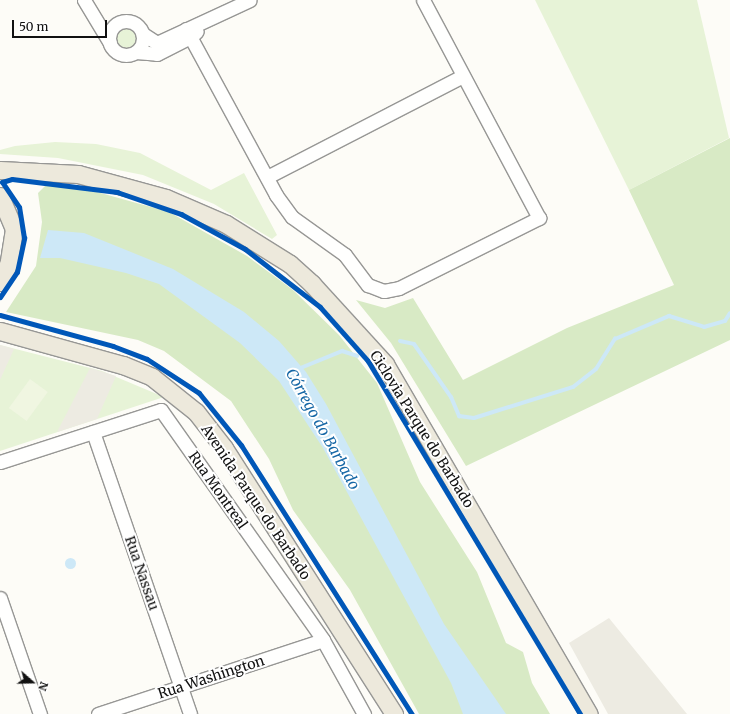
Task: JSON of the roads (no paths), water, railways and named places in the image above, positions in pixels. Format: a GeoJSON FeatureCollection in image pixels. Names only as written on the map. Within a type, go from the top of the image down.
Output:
{"type":"FeatureCollection","features":[{"type":"Feature","properties":{"kind":"main road"},"geometry":{"type":"LineString","coordinates":[[0,170],[78,174],[166,198],[226,224],[290,264],[312,284],[385,364],[589,714]]}},
{"type":"Feature","properties":{"kind":"main road"},"geometry":{"type":"LineString","coordinates":[[0,196],[14,229],[9,262],[0,282]]}},
{"type":"Feature","properties":{"kind":"main road","name":"Avenida Parque do Barbado"},"geometry":{"type":"LineString","coordinates":[[0,330],[123,364],[152,377],[196,412],[224,448],[394,714]]}},
{"type":"Feature","properties":{"kind":"street"},"geometry":{"type":"LineString","coordinates":[[84,0],[95,21],[110,43],[121,54],[136,52],[157,54],[200,26],[250,0]]}},
{"type":"Feature","properties":{"kind":"street"},"geometry":{"type":"LineString","coordinates":[[189,33],[267,177],[292,217],[345,255],[368,285],[384,291],[399,288],[539,218],[423,0]]}},
{"type":"Feature","properties":{"kind":"street"},"geometry":{"type":"LineString","coordinates":[[95,21],[116,25]]}},
{"type":"Feature","properties":{"kind":"street"},"geometry":{"type":"LineString","coordinates":[[110,43],[110,33],[116,25],[124,21],[134,23],[143,34],[157,43],[189,33]]}},
{"type":"Feature","properties":{"kind":"street"},"geometry":{"type":"LineString","coordinates":[[136,52],[143,34]]}},
{"type":"Feature","properties":{"kind":"street"},"geometry":{"type":"LineString","coordinates":[[267,177],[463,76]]}},
{"type":"Feature","properties":{"kind":"street","name":"Rua Montreal"},"geometry":{"type":"LineString","coordinates":[[0,462],[161,410],[323,640],[364,714]]}},
{"type":"Feature","properties":{"kind":"street","name":"Rua Nassau"},"geometry":{"type":"LineString","coordinates":[[93,432],[190,714]]}},
{"type":"Feature","properties":{"kind":"street"},"geometry":{"type":"LineString","coordinates":[[0,598],[40,714]]}},
{"type":"Feature","properties":{"kind":"street","name":"Rua Washington"},"geometry":{"type":"LineString","coordinates":[[98,714],[323,640]]}},
{"type":"Feature","properties":{"kind":"water","name":"Córrego do Barbado"},"geometry":{"type":"Polygon","coordinates":[[[48,230],[84,233],[173,269],[244,312],[279,341],[306,372],[326,404],[444,624],[506,714],[463,714],[451,683],[323,448],[279,381],[240,343],[159,284],[126,273],[60,258],[40,258],[48,230]]]}},
{"type":"Feature","properties":{"kind":"water"},"geometry":{"type":"Polygon","coordinates":[[[68,558],[72,558],[74,559],[74,567],[68,568],[65,565],[65,561],[68,558]]]}},
{"type":"Feature","properties":{"kind":"waterway"},"geometry":{"type":"LineString","coordinates":[[400,341],[414,344],[451,397],[459,416],[474,418],[573,387],[596,369],[615,339],[669,316],[704,327],[725,321],[730,313]]}},
{"type":"Feature","properties":{"kind":"waterway","name":"Córrego do Barbado"},"geometry":{"type":"LineString","coordinates":[[298,369],[342,351],[357,356]]}}]}
